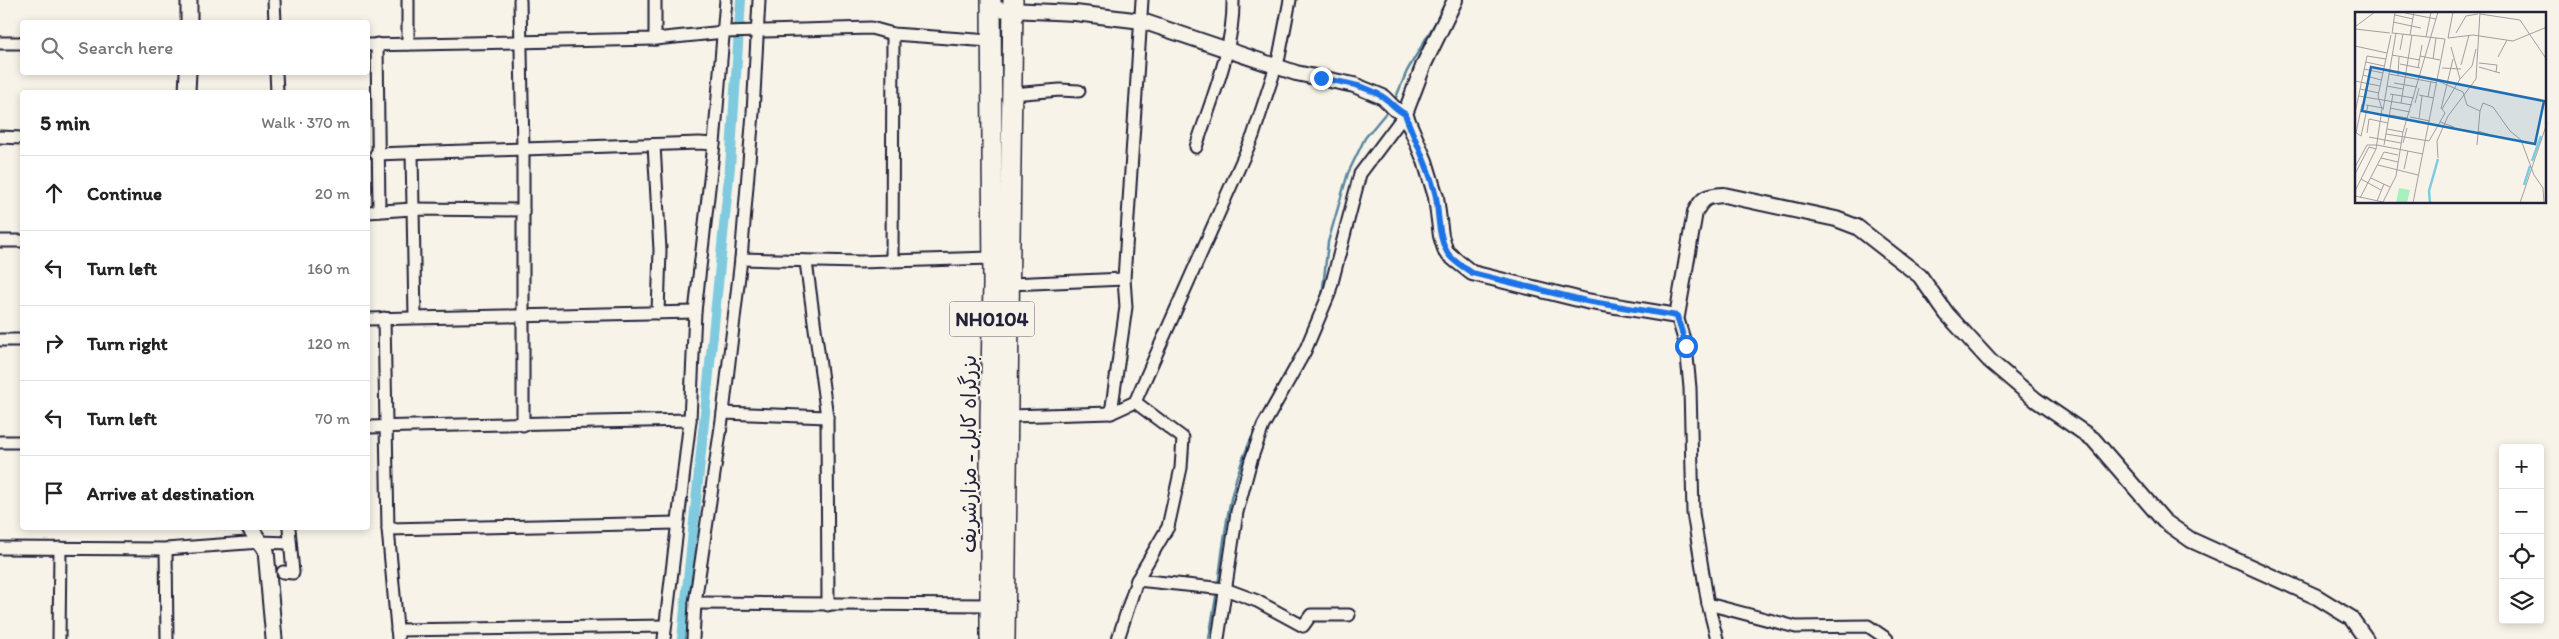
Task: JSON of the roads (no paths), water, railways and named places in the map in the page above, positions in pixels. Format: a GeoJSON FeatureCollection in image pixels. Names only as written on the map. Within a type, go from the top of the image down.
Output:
{"type":"FeatureCollection","features":[{"type":"Feature","properties":{"kind":"highway","name":"بزرگراه کابل - مزارشریف"},"geometry":{"type":"LineString","coordinates":[[990,639],[991,4]]}},
{"type":"Feature","properties":{"kind":"highway","name":"بزرگراه کابل - مزارشریف"},"geometry":{"type":"LineString","coordinates":[[1005,639],[1012,6]]}},
{"type":"Feature","properties":{"kind":"main road"},"geometry":{"type":"LineString","coordinates":[[188,20],[189,0]]}},
{"type":"Feature","properties":{"kind":"main road"},"geometry":{"type":"LineString","coordinates":[[188,75],[188,90]]}},
{"type":"Feature","properties":{"kind":"main road"},"geometry":{"type":"LineString","coordinates":[[251,530],[266,552],[274,639]]}},
{"type":"Feature","properties":{"kind":"street"},"geometry":{"type":"LineString","coordinates":[[274,0],[274,20]]}},
{"type":"Feature","properties":{"kind":"street"},"geometry":{"type":"LineString","coordinates":[[408,0],[408,44]]}},
{"type":"Feature","properties":{"kind":"street"},"geometry":{"type":"LineString","coordinates":[[520,0],[523,150],[523,425]]}},
{"type":"Feature","properties":{"kind":"street"},"geometry":{"type":"LineString","coordinates":[[655,0],[655,39]]}},
{"type":"Feature","properties":{"kind":"street"},"geometry":{"type":"LineString","coordinates":[[664,639],[690,420],[695,312],[729,32],[726,0]]}},
{"type":"Feature","properties":{"kind":"street"},"geometry":{"type":"LineString","coordinates":[[693,639],[695,603],[723,413],[741,259],[754,113],[751,31],[759,0]]}},
{"type":"Feature","properties":{"kind":"street"},"geometry":{"type":"LineString","coordinates":[[1111,413],[1126,307],[1124,279],[1142,0]]}},
{"type":"Feature","properties":{"kind":"street"},"geometry":{"type":"LineString","coordinates":[[1196,147],[1227,50],[1234,19],[1233,0]]}},
{"type":"Feature","properties":{"kind":"street"},"geometry":{"type":"LineString","coordinates":[[1008,416],[1111,413],[1135,402],[1253,136],[1276,66],[1290,0]]}},
{"type":"Feature","properties":{"kind":"street"},"geometry":{"type":"LineString","coordinates":[[1218,639],[1219,588],[1243,484],[1263,426],[1305,351],[1329,294],[1360,174],[1400,111],[1456,0]]}},
{"type":"Feature","properties":{"kind":"street"},"geometry":{"type":"LineString","coordinates":[[991,4],[1142,21],[1296,73],[1354,85],[1383,97],[1400,111],[1425,161],[1433,188],[1441,236],[1446,252],[1472,273],[1586,301],[1677,316]]}},
{"type":"Feature","properties":{"kind":"street"},"geometry":{"type":"LineString","coordinates":[[523,210],[412,209],[373,212],[376,154],[372,45],[655,39],[729,32],[871,28],[893,34],[990,41]]}},
{"type":"Feature","properties":{"kind":"street"},"geometry":{"type":"LineString","coordinates":[[892,261],[893,34]]}},
{"type":"Feature","properties":{"kind":"street"},"geometry":{"type":"LineString","coordinates":[[0,43],[20,43]]}},
{"type":"Feature","properties":{"kind":"street"},"geometry":{"type":"LineString","coordinates":[[276,75],[276,90]]}},
{"type":"Feature","properties":{"kind":"street"},"geometry":{"type":"LineString","coordinates":[[1012,94],[1060,90],[1078,91]]}},
{"type":"Feature","properties":{"kind":"street"},"geometry":{"type":"LineString","coordinates":[[0,137],[20,138]]}},
{"type":"Feature","properties":{"kind":"street"},"geometry":{"type":"LineString","coordinates":[[376,154],[714,144]]}},
{"type":"Feature","properties":{"kind":"street"},"geometry":{"type":"LineString","coordinates":[[654,145],[660,250],[658,313]]}},
{"type":"Feature","properties":{"kind":"street"},"geometry":{"type":"LineString","coordinates":[[412,153],[416,317]]}},
{"type":"Feature","properties":{"kind":"street"},"geometry":{"type":"LineString","coordinates":[[1717,639],[1708,604],[1693,513],[1690,388],[1686,346],[1677,316],[1695,212],[1702,200],[1712,195],[1724,195],[1836,219],[1857,227],[1920,276],[1947,314],[1990,360],[2036,400],[2093,439],[2164,520],[2191,540],[2317,596],[2351,618],[2366,639]]}},
{"type":"Feature","properties":{"kind":"street"},"geometry":{"type":"LineString","coordinates":[[0,241],[20,241]]}},
{"type":"Feature","properties":{"kind":"street"},"geometry":{"type":"LineString","coordinates":[[741,259],[806,262],[991,258]]}},
{"type":"Feature","properties":{"kind":"street"},"geometry":{"type":"LineString","coordinates":[[806,262],[827,417],[828,605]]}},
{"type":"Feature","properties":{"kind":"street"},"geometry":{"type":"LineString","coordinates":[[1010,284],[1124,279]]}},
{"type":"Feature","properties":{"kind":"street"},"geometry":{"type":"LineString","coordinates":[[370,319],[695,312]]}},
{"type":"Feature","properties":{"kind":"street"},"geometry":{"type":"LineString","coordinates":[[384,318],[388,529],[397,634],[665,626]]}},
{"type":"Feature","properties":{"kind":"street"},"geometry":{"type":"LineString","coordinates":[[0,340],[20,340]]}},
{"type":"Feature","properties":{"kind":"street"},"geometry":{"type":"LineString","coordinates":[[1118,639],[1137,580],[1168,527],[1181,468],[1183,438],[1135,402]]}},
{"type":"Feature","properties":{"kind":"street"},"geometry":{"type":"LineString","coordinates":[[723,413],[827,417]]}},
{"type":"Feature","properties":{"kind":"street"},"geometry":{"type":"LineString","coordinates":[[370,427],[690,420]]}},
{"type":"Feature","properties":{"kind":"street"},"geometry":{"type":"LineString","coordinates":[[0,442],[20,442]]}},
{"type":"Feature","properties":{"kind":"street"},"geometry":{"type":"LineString","coordinates":[[388,529],[677,523]]}},
{"type":"Feature","properties":{"kind":"street"},"geometry":{"type":"LineString","coordinates":[[283,572],[293,573],[289,530]]}},
{"type":"Feature","properties":{"kind":"street"},"geometry":{"type":"LineString","coordinates":[[0,548],[166,549],[260,542],[290,544]]}},
{"type":"Feature","properties":{"kind":"street"},"geometry":{"type":"LineString","coordinates":[[59,639],[60,548]]}},
{"type":"Feature","properties":{"kind":"street"},"geometry":{"type":"LineString","coordinates":[[166,549],[167,639]]}},
{"type":"Feature","properties":{"kind":"street"},"geometry":{"type":"LineString","coordinates":[[1137,580],[1219,588],[1257,601],[1303,626],[1311,615],[1349,614]]}},
{"type":"Feature","properties":{"kind":"street"},"geometry":{"type":"LineString","coordinates":[[695,603],[991,605]]}},
{"type":"Feature","properties":{"kind":"street"},"geometry":{"type":"LineString","coordinates":[[1708,604],[1796,627],[1868,626],[1887,639]]}},
{"type":"Feature","properties":{"kind":"waterway"},"geometry":{"type":"LineString","coordinates":[[682,639],[730,167],[741,0]]}},
{"type":"Feature","properties":{"kind":"waterway"},"geometry":{"type":"LineString","coordinates":[[1394,102],[1407,71],[1444,8]]}},
{"type":"Feature","properties":{"kind":"waterway"},"geometry":{"type":"LineString","coordinates":[[1309,328],[1322,297],[1328,242],[1348,173],[1365,138],[1389,109]]}},
{"type":"Feature","properties":{"kind":"waterway"},"geometry":{"type":"LineString","coordinates":[[1261,418],[1289,368]]}},
{"type":"Feature","properties":{"kind":"waterway"},"geometry":{"type":"LineString","coordinates":[[1218,586],[1230,502],[1241,463],[1259,423]]}},
{"type":"Feature","properties":{"kind":"waterway"},"geometry":{"type":"LineString","coordinates":[[1209,639],[1217,591]]}}]}
